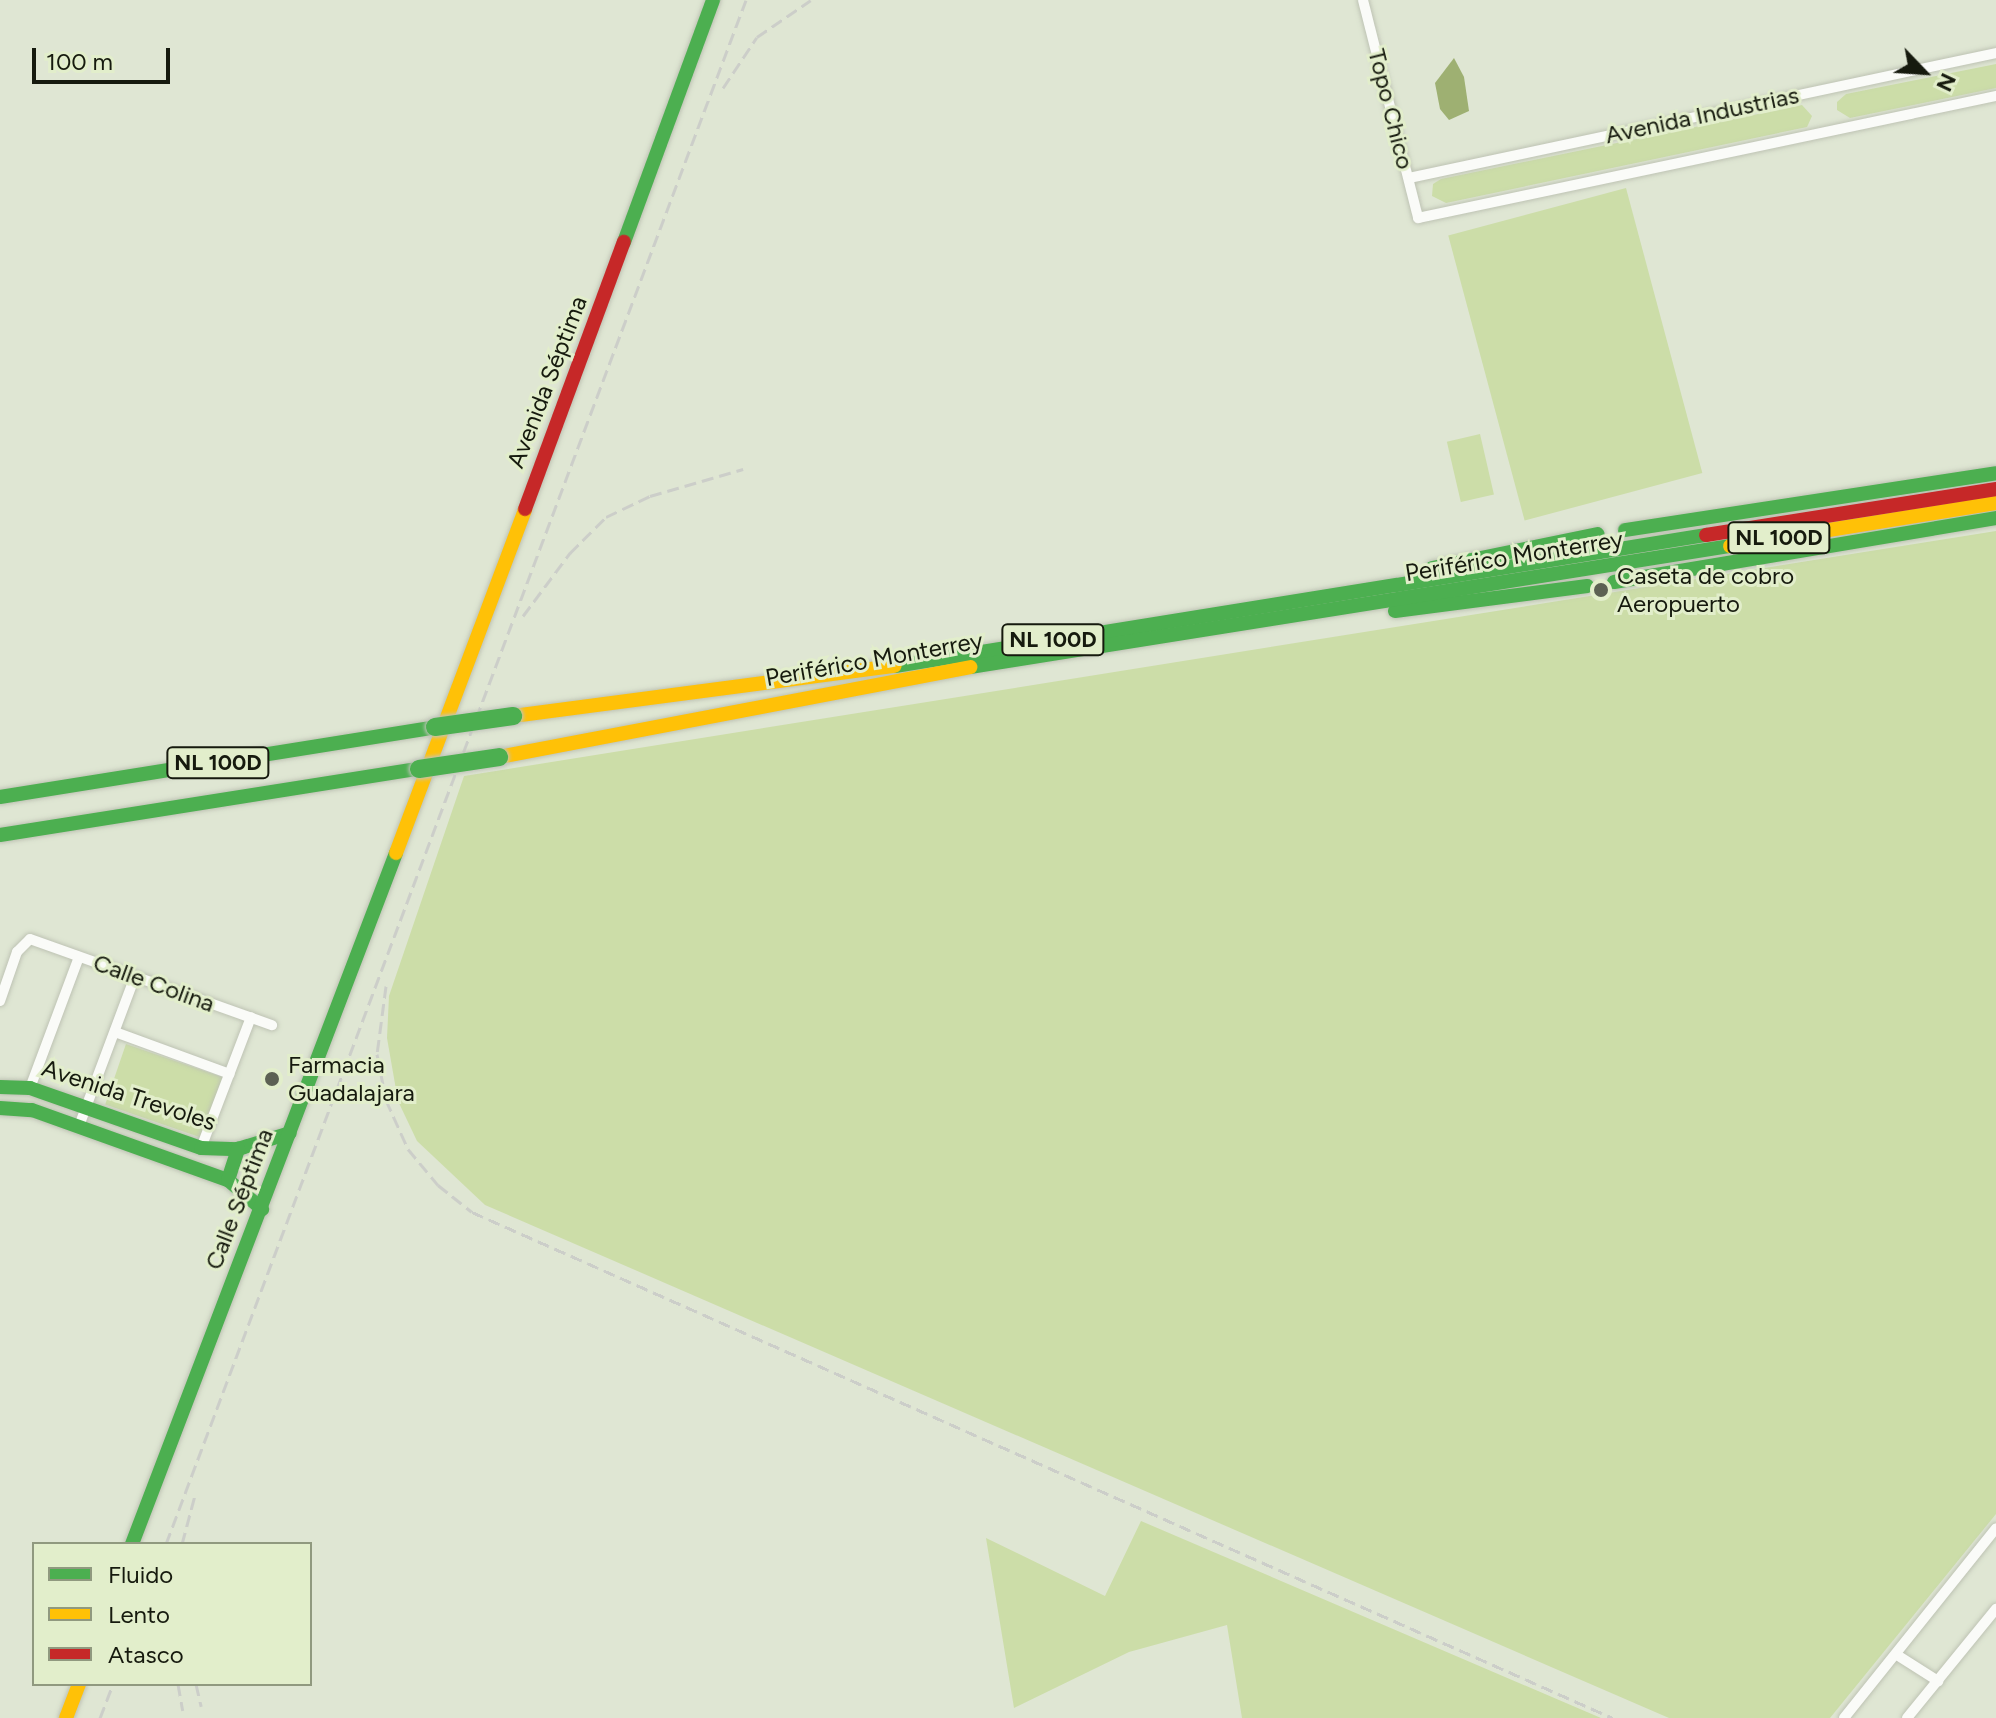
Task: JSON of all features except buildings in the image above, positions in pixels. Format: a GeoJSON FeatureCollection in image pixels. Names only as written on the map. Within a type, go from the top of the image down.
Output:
{"type":"FeatureCollection","features":[{"type":"Feature","properties":{"kind":"main road","name":"Avenida Séptima"},"geometry":{"type":"LineString","coordinates":[[422,775],[713,0]]}},
{"type":"Feature","properties":{"kind":"main road"},"geometry":{"type":"LineString","coordinates":[[1625,530],[1996,473]]}},
{"type":"Feature","properties":{"kind":"main road","name":"Periférico Monterrey"},"geometry":{"type":"LineString","coordinates":[[0,835],[422,775],[857,685],[1996,489]]}},
{"type":"Feature","properties":{"kind":"main road","name":"Periférico Monterrey"},"geometry":{"type":"LineString","coordinates":[[0,797],[435,727],[806,680],[1996,503]]}},
{"type":"Feature","properties":{"kind":"main road"},"geometry":{"type":"LineString","coordinates":[[1614,582],[1996,518]]}},
{"type":"Feature","properties":{"kind":"main road"},"geometry":{"type":"LineString","coordinates":[[1307,606],[1361,581],[1598,534]]}},
{"type":"Feature","properties":{"kind":"main road"},"geometry":{"type":"LineString","coordinates":[[1307,606],[1380,613],[1587,586]]}},
{"type":"Feature","properties":{"kind":"main road","name":"Calle Séptima"},"geometry":{"type":"LineString","coordinates":[[133,1542],[262,1209],[422,775]]}},
{"type":"Feature","properties":{"kind":"main road","name":"Avenida Trevoles"},"geometry":{"type":"LineString","coordinates":[[0,1087],[30,1088],[83,1118],[228,1180],[262,1209]]}},
{"type":"Feature","properties":{"kind":"main road","name":"Avenida Trevoles"},"geometry":{"type":"LineString","coordinates":[[0,1108],[83,1118],[201,1148],[238,1149],[290,1133]]}},
{"type":"Feature","properties":{"kind":"main road"},"geometry":{"type":"LineString","coordinates":[[228,1180],[238,1149]]}},
{"type":"Feature","properties":{"kind":"main road"},"geometry":{"type":"LineString","coordinates":[[66,1718],[78,1686]]}},
{"type":"Feature","properties":{"kind":"street","name":"Topo Chico"},"geometry":{"type":"LineString","coordinates":[[1363,0],[1418,218]]}},
{"type":"Feature","properties":{"kind":"street","name":"Avenida Industrias"},"geometry":{"type":"LineString","coordinates":[[1409,178],[1996,53]]}},
{"type":"Feature","properties":{"kind":"street","name":"Avenida Industrias"},"geometry":{"type":"LineString","coordinates":[[1418,218],[1996,96]]}},
{"type":"Feature","properties":{"kind":"street","name":"Calle Colina"},"geometry":{"type":"LineString","coordinates":[[0,1001],[21,945],[37,941],[272,1025]]}},
{"type":"Feature","properties":{"kind":"street"},"geometry":{"type":"LineString","coordinates":[[30,1088],[79,957]]}},
{"type":"Feature","properties":{"kind":"street"},"geometry":{"type":"LineString","coordinates":[[83,1118],[135,976]]}},
{"type":"Feature","properties":{"kind":"street"},"geometry":{"type":"LineString","coordinates":[[201,1148],[251,1017]]}},
{"type":"Feature","properties":{"kind":"street"},"geometry":{"type":"LineString","coordinates":[[115,1032],[230,1074]]}},
{"type":"Feature","properties":{"kind":"street"},"geometry":{"type":"LineString","coordinates":[[1844,1718],[1996,1528]]}},
{"type":"Feature","properties":{"kind":"street"},"geometry":{"type":"LineString","coordinates":[[1907,1718],[1996,1609]]}},
{"type":"Feature","properties":{"kind":"street"},"geometry":{"type":"LineString","coordinates":[[1897,1655],[1938,1681]]}},
{"type":"Feature","properties":{"kind":"shaded area"},"geometry":{"type":"Polygon","coordinates":[[[1454,58],[1464,77],[1469,111],[1449,120],[1440,109],[1435,83],[1454,58]]]}},
{"type":"Feature","properties":{"kind":"shaded area"},"geometry":{"type":"Polygon","coordinates":[[[1996,64],[1996,88],[1850,118],[1837,110],[1837,102],[1846,94],[1996,64]]]}},
{"type":"Feature","properties":{"kind":"shaded area"},"geometry":{"type":"Polygon","coordinates":[[[1802,105],[1812,116],[1807,127],[1446,203],[1432,196],[1433,184],[1441,179],[1802,105]]]}},
{"type":"Feature","properties":{"kind":"shaded area"},"geometry":{"type":"Polygon","coordinates":[[[1626,188],[1702,473],[1525,521],[1448,236],[1626,188]]]}},
{"type":"Feature","properties":{"kind":"shaded area"},"geometry":{"type":"Polygon","coordinates":[[[1480,434],[1494,494],[1461,502],[1447,442],[1480,434]]]}},
{"type":"Feature","properties":{"kind":"shaded area"},"geometry":{"type":"Polygon","coordinates":[[[1996,531],[1996,1514],[1830,1718],[1669,1718],[485,1205],[417,1141],[398,1101],[387,1038],[389,996],[464,776],[1996,531]]]}},
{"type":"Feature","properties":{"kind":"shaded area"},"geometry":{"type":"Polygon","coordinates":[[[126,1044],[222,1077],[202,1138],[105,1105],[126,1044]]]}},
{"type":"Feature","properties":{"kind":"shaded area"},"geometry":{"type":"Polygon","coordinates":[[[1141,1521],[1601,1718],[1242,1718],[1227,1625],[1129,1652],[1014,1708],[986,1538],[1105,1596],[1141,1521]]]}},
{"type":"Feature","properties":{"kind":"railway"},"geometry":{"type":"LineString","coordinates":[[167,1542],[746,0]]}},
{"type":"Feature","properties":{"kind":"railway"},"geometry":{"type":"LineString","coordinates":[[723,88],[757,37],[811,0]]}},
{"type":"Feature","properties":{"kind":"railway"},"geometry":{"type":"LineString","coordinates":[[523,616],[570,553],[606,517],[650,496],[743,469]]}},
{"type":"Feature","properties":{"kind":"railway"},"geometry":{"type":"LineString","coordinates":[[386,986],[377,1054],[386,1100],[408,1149],[438,1185],[472,1212],[1613,1718]]}},
{"type":"Feature","properties":{"kind":"railway"},"geometry":{"type":"LineString","coordinates":[[183,1542],[195,1495]]}},
{"type":"Feature","properties":{"kind":"railway"},"geometry":{"type":"LineString","coordinates":[[100,1718],[112,1686]]}},
{"type":"Feature","properties":{"kind":"railway"},"geometry":{"type":"LineString","coordinates":[[178,1686],[183,1711]]}},
{"type":"Feature","properties":{"kind":"railway"},"geometry":{"type":"LineString","coordinates":[[196,1686],[201,1706]]}},
{"type":"Feature","properties":{"kind":"traffic: fast"},"geometry":{"type":"LineString","coordinates":[[624,242],[713,0]]}},
{"type":"Feature","properties":{"kind":"traffic: fast"},"geometry":{"type":"LineString","coordinates":[[1625,530],[1996,473]]}},
{"type":"Feature","properties":{"kind":"traffic: fast"},"geometry":{"type":"LineString","coordinates":[[1614,582],[1996,518]]}},
{"type":"Feature","properties":{"kind":"traffic: fast"},"geometry":{"type":"LineString","coordinates":[[1432,568],[1598,534]]}},
{"type":"Feature","properties":{"kind":"traffic: fast"},"geometry":{"type":"LineString","coordinates":[[895,666],[1706,535]]}},
{"type":"Feature","properties":{"kind":"traffic: fast"},"geometry":{"type":"LineString","coordinates":[[970,667],[1730,546]]}},
{"type":"Feature","properties":{"kind":"traffic: fast"},"geometry":{"type":"LineString","coordinates":[[1395,611],[1587,586]]}},
{"type":"Feature","properties":{"kind":"traffic: fast"},"geometry":{"type":"LineString","coordinates":[[435,727],[513,716]]}},
{"type":"Feature","properties":{"kind":"traffic: fast"},"geometry":{"type":"LineString","coordinates":[[0,797],[435,727]]}},
{"type":"Feature","properties":{"kind":"traffic: fast"},"geometry":{"type":"LineString","coordinates":[[419,769],[499,757]]}},
{"type":"Feature","properties":{"kind":"traffic: fast"},"geometry":{"type":"LineString","coordinates":[[0,835],[419,769]]}},
{"type":"Feature","properties":{"kind":"traffic: fast"},"geometry":{"type":"LineString","coordinates":[[133,1542],[396,853]]}},
{"type":"Feature","properties":{"kind":"traffic: fast"},"geometry":{"type":"LineString","coordinates":[[0,1087],[30,1088],[201,1148],[238,1149],[290,1133]]}},
{"type":"Feature","properties":{"kind":"traffic: fast"},"geometry":{"type":"LineString","coordinates":[[0,1108],[32,1110],[228,1180],[262,1209]]}},
{"type":"Feature","properties":{"kind":"traffic: fast"},"geometry":{"type":"LineString","coordinates":[[228,1180],[238,1149]]}},
{"type":"Feature","properties":{"kind":"traffic: slow"},"geometry":{"type":"LineString","coordinates":[[1730,546],[1996,503]]}},
{"type":"Feature","properties":{"kind":"traffic: slow"},"geometry":{"type":"LineString","coordinates":[[396,853],[525,509]]}},
{"type":"Feature","properties":{"kind":"traffic: slow"},"geometry":{"type":"LineString","coordinates":[[513,716],[895,666]]}},
{"type":"Feature","properties":{"kind":"traffic: slow"},"geometry":{"type":"LineString","coordinates":[[499,757],[970,667]]}},
{"type":"Feature","properties":{"kind":"traffic: slow"},"geometry":{"type":"LineString","coordinates":[[66,1718],[78,1686]]}},
{"type":"Feature","properties":{"kind":"traffic: jam"},"geometry":{"type":"LineString","coordinates":[[525,509],[624,242]]}},
{"type":"Feature","properties":{"kind":"traffic: jam"},"geometry":{"type":"LineString","coordinates":[[1706,535],[1996,489]]}},
{"type":"Feature","properties":{"kind":"place","name":"Caseta de cobro Aeropuerto"},"geometry":{"type":"Point","coordinates":[1601,590]}},
{"type":"Feature","properties":{"kind":"place","name":"Farmacia Guadalajara"},"geometry":{"type":"Point","coordinates":[272,1079]}}]}
